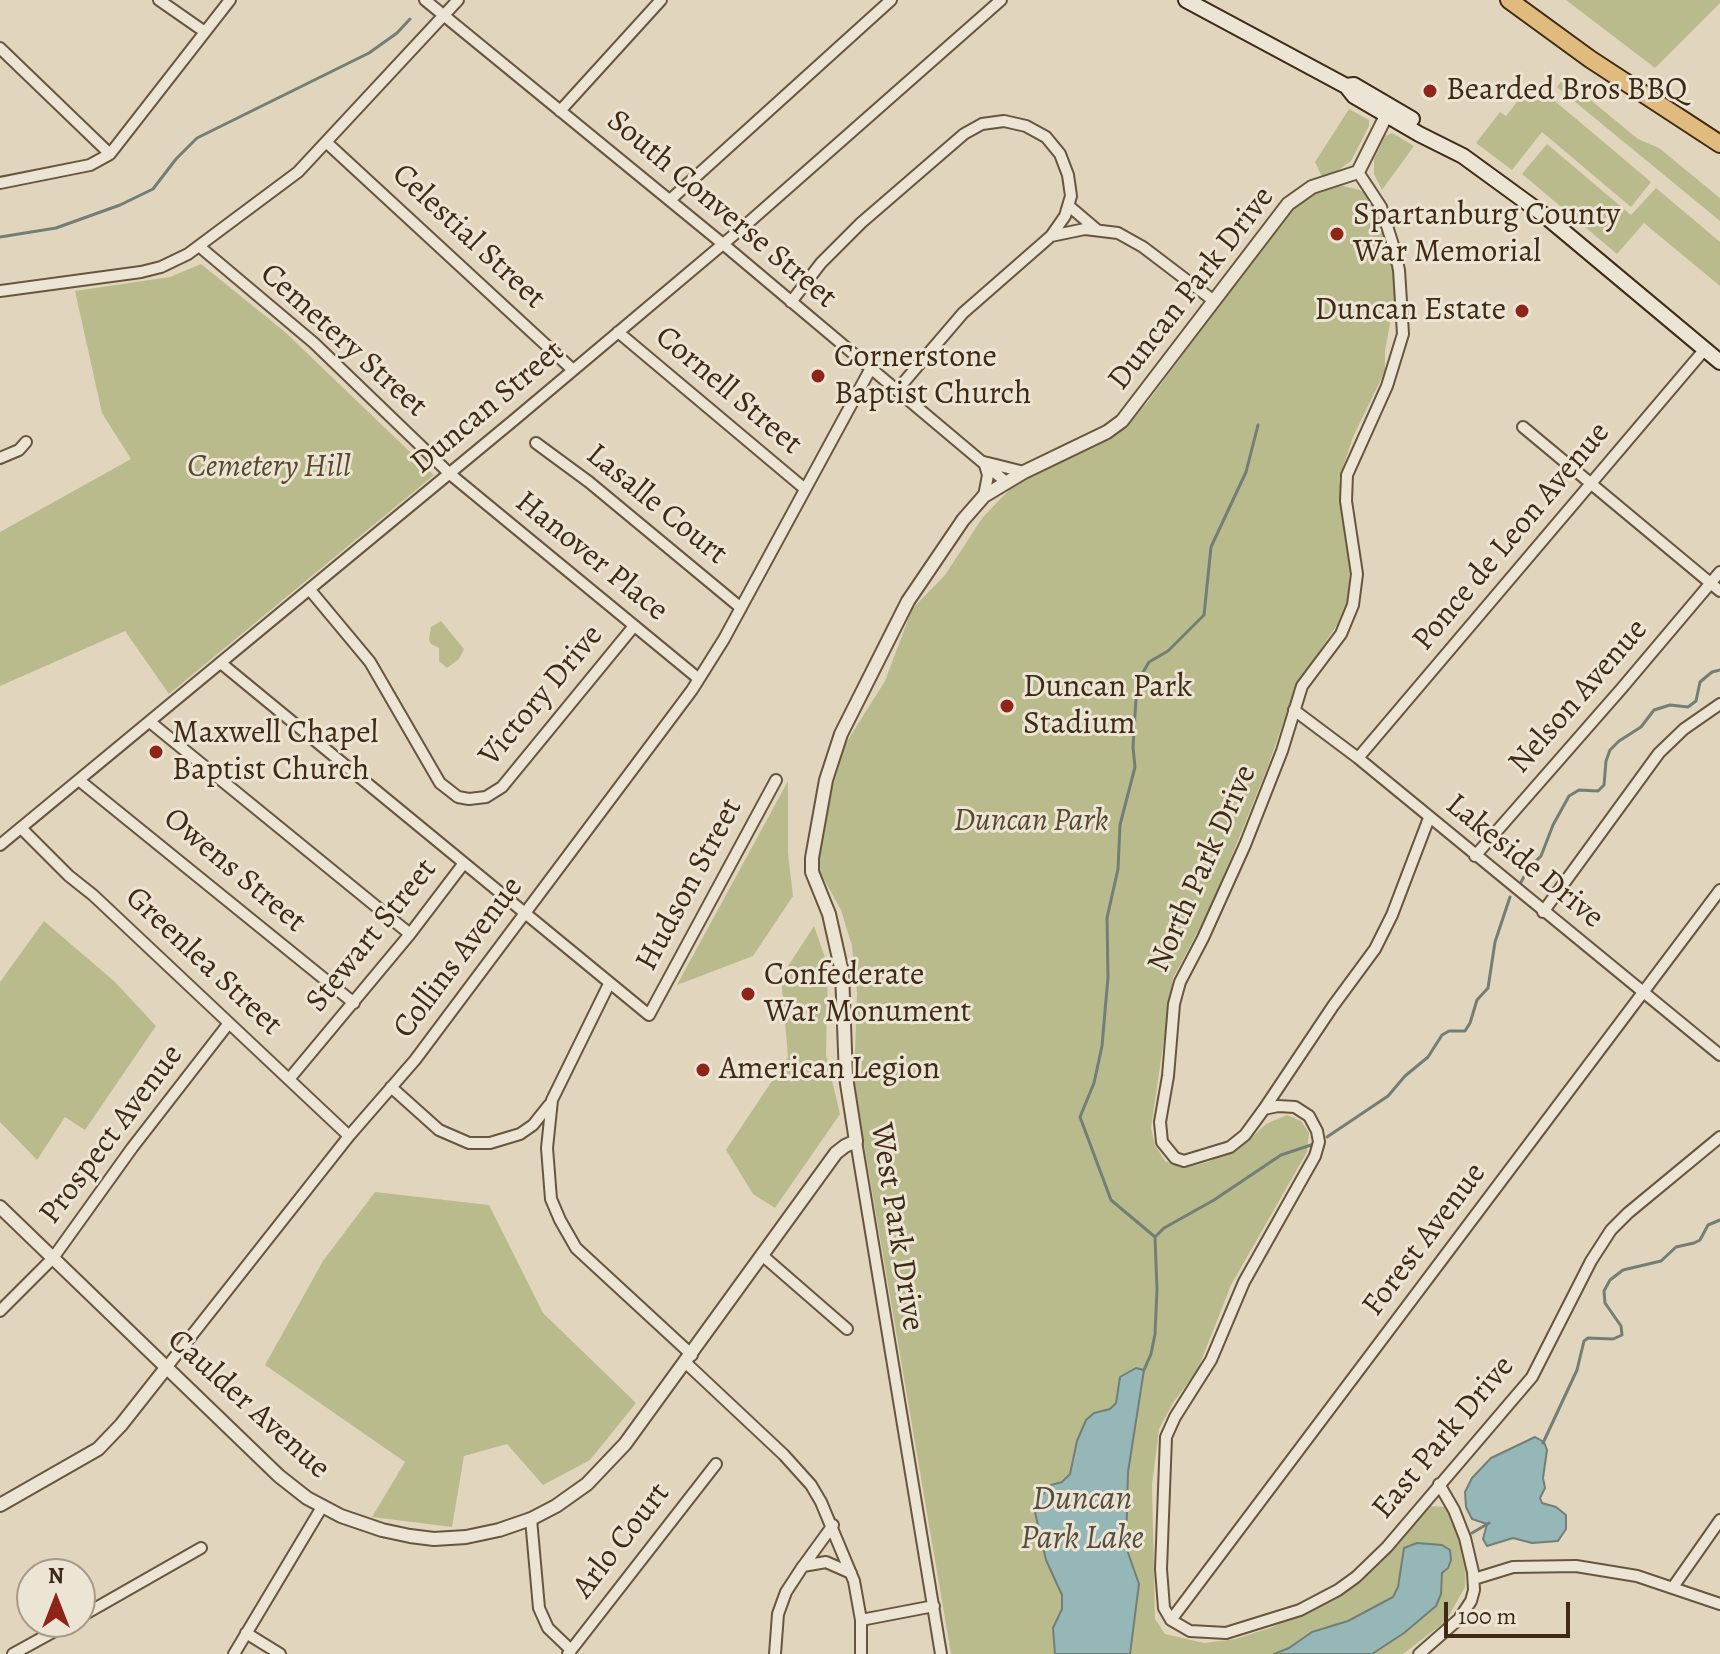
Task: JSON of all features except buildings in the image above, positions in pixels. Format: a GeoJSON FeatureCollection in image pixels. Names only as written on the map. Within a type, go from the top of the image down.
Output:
{"type":"FeatureCollection","features":[{"type":"Feature","properties":{"kind":"highway"},"geometry":{"type":"LineString","coordinates":[[1509,0],[1590,59],[1717,137]]}},
{"type":"Feature","properties":{"kind":"main road"},"geometry":{"type":"LineString","coordinates":[[1186,0],[1346,86],[1354,85],[1389,110],[1431,131],[1433,139],[1463,156],[1544,215],[1720,362]]}},
{"type":"Feature","properties":{"kind":"street"},"geometry":{"type":"LineString","coordinates":[[159,0],[205,32]]}},
{"type":"Feature","properties":{"kind":"street"},"geometry":{"type":"LineString","coordinates":[[0,183],[90,165],[110,154],[230,0]]}},
{"type":"Feature","properties":{"kind":"street","name":"South Converse Street"},"geometry":{"type":"LineString","coordinates":[[425,0],[898,389],[1006,482]]}},
{"type":"Feature","properties":{"kind":"street"},"geometry":{"type":"LineString","coordinates":[[0,291],[141,272],[178,260],[200,247],[298,172],[458,0]]}},
{"type":"Feature","properties":{"kind":"street"},"geometry":{"type":"LineString","coordinates":[[560,111],[661,0]]}},
{"type":"Feature","properties":{"kind":"street"},"geometry":{"type":"LineString","coordinates":[[670,200],[891,0]]}},
{"type":"Feature","properties":{"kind":"street","name":"Duncan Street"},"geometry":{"type":"LineString","coordinates":[[0,845],[222,664],[723,244],[1001,0]]}},
{"type":"Feature","properties":{"kind":"street"},"geometry":{"type":"LineString","coordinates":[[0,48],[110,154]]}},
{"type":"Feature","properties":{"kind":"street"},"geometry":{"type":"LineString","coordinates":[[1358,172],[1389,110]]}},
{"type":"Feature","properties":{"kind":"street"},"geometry":{"type":"LineString","coordinates":[[791,302],[821,263],[861,223],[964,134],[982,124],[1004,121],[1026,126],[1054,145],[1071,185],[1069,206],[1061,223],[1051,236],[963,313],[898,389]]}},
{"type":"Feature","properties":{"kind":"street","name":"Celestial Street"},"geometry":{"type":"LineString","coordinates":[[326,142],[573,370]]}},
{"type":"Feature","properties":{"kind":"street","name":"Duncan Park Drive"},"geometry":{"type":"LineString","coordinates":[[1006,482],[1107,432],[1122,421],[1267,228],[1295,198],[1312,187],[1358,172]]}},
{"type":"Feature","properties":{"kind":"street","name":"North Park Drive"},"geometry":{"type":"LineString","coordinates":[[1358,172],[1371,188],[1388,225],[1399,270],[1403,334],[1387,386],[1347,475],[1346,501],[1357,574],[1353,605],[1341,634],[1302,686],[1282,751],[1240,857],[1180,982],[1174,1004],[1159,1132],[1168,1151],[1179,1160],[1189,1161],[1238,1141],[1264,1109],[1375,949],[1392,915],[1429,818]]}},
{"type":"Feature","properties":{"kind":"street"},"geometry":{"type":"LineString","coordinates":[[1069,206],[1096,229]]}},
{"type":"Feature","properties":{"kind":"street"},"geometry":{"type":"LineString","coordinates":[[1051,236],[1096,229],[1118,233],[1214,301]]}},
{"type":"Feature","properties":{"kind":"street","name":"Cemetery Street"},"geometry":{"type":"LineString","coordinates":[[200,247],[314,343],[450,474]]}},
{"type":"Feature","properties":{"kind":"street","name":"Cornell Street"},"geometry":{"type":"LineString","coordinates":[[618,332],[805,489]]}},
{"type":"Feature","properties":{"kind":"street","name":"Ponce de Leon Avenue"},"geometry":{"type":"LineString","coordinates":[[1358,758],[1705,349]]}},
{"type":"Feature","properties":{"kind":"street","name":"Collins Avenue"},"geometry":{"type":"LineString","coordinates":[[0,1505],[98,1449],[121,1425],[349,1136],[415,1060],[699,679],[871,368]]}},
{"type":"Feature","properties":{"kind":"street"},"geometry":{"type":"LineString","coordinates":[[1523,427],[1720,591]]}},
{"type":"Feature","properties":{"kind":"street"},"geometry":{"type":"LineString","coordinates":[[0,458],[19,450],[26,442]]}},
{"type":"Feature","properties":{"kind":"street","name":"Lasalle Court"},"geometry":{"type":"LineString","coordinates":[[536,443],[589,482],[741,608]]}},
{"type":"Feature","properties":{"kind":"street"},"geometry":{"type":"LineString","coordinates":[[983,460],[988,475],[984,496]]}},
{"type":"Feature","properties":{"kind":"street","name":"South Converse Street"},"geometry":{"type":"LineString","coordinates":[[983,460],[1024,472]]}},
{"type":"Feature","properties":{"kind":"street","name":"Hanover Place"},"geometry":{"type":"LineString","coordinates":[[450,474],[699,679]]}},
{"type":"Feature","properties":{"kind":"street","name":"West Park Drive"},"geometry":{"type":"LineString","coordinates":[[941,1654],[846,1077],[842,972],[829,914],[812,872],[817,821],[841,734],[903,609],[963,520],[984,496],[1006,482]]}},
{"type":"Feature","properties":{"kind":"street","name":"Nelson Avenue"},"geometry":{"type":"LineString","coordinates":[[1475,856],[1720,572]]}},
{"type":"Feature","properties":{"kind":"street","name":"Victory Drive"},"geometry":{"type":"LineString","coordinates":[[310,590],[370,662],[440,783],[448,791],[469,799],[486,797],[502,787],[634,626]]}},
{"type":"Feature","properties":{"kind":"street"},"geometry":{"type":"LineString","coordinates":[[222,664],[609,984],[552,1100],[544,1113],[520,1134],[490,1143],[460,1141],[439,1130],[391,1087]]}},
{"type":"Feature","properties":{"kind":"street"},"geometry":{"type":"LineString","coordinates":[[1543,912],[1659,753],[1684,729],[1720,704]]}},
{"type":"Feature","properties":{"kind":"street","name":"Lakeside Drive"},"geometry":{"type":"LineString","coordinates":[[1294,710],[1358,758],[1720,1055]]}},
{"type":"Feature","properties":{"kind":"street"},"geometry":{"type":"LineString","coordinates":[[150,722],[410,934]]}},
{"type":"Feature","properties":{"kind":"street","name":"Hudson Street"},"geometry":{"type":"LineString","coordinates":[[609,984],[649,1015],[776,780]]}},
{"type":"Feature","properties":{"kind":"street","name":"Owens Street"},"geometry":{"type":"LineString","coordinates":[[80,781],[354,1003]]}},
{"type":"Feature","properties":{"kind":"street","name":"Greenlea Street"},"geometry":{"type":"LineString","coordinates":[[21,828],[349,1136]]}},
{"type":"Feature","properties":{"kind":"street","name":"Stewart Street"},"geometry":{"type":"LineString","coordinates":[[290,1078],[410,934],[464,863]]}},
{"type":"Feature","properties":{"kind":"street","name":"Forest Avenue"},"geometry":{"type":"LineString","coordinates":[[1171,1620],[1720,890]]}},
{"type":"Feature","properties":{"kind":"street","name":"Prospect Avenue"},"geometry":{"type":"LineString","coordinates":[[0,1311],[53,1258],[132,1148],[229,1023]]}},
{"type":"Feature","properties":{"kind":"street"},"geometry":{"type":"LineString","coordinates":[[552,1100],[547,1132],[549,1190],[570,1240],[798,1470],[816,1494],[833,1525],[851,1573],[861,1620],[861,1654]]}},
{"type":"Feature","properties":{"kind":"street"},"geometry":{"type":"LineString","coordinates":[[1171,1620],[1164,1608],[1161,1578],[1166,1437],[1211,1360],[1244,1282],[1315,1156],[1319,1142],[1314,1123],[1303,1111],[1287,1105],[1264,1109]]}},
{"type":"Feature","properties":{"kind":"street","name":"East Park Drive"},"geometry":{"type":"LineString","coordinates":[[1171,1620],[1190,1631],[1226,1633],[1319,1601],[1372,1563],[1532,1377],[1591,1261],[1611,1230],[1720,1137]]}},
{"type":"Feature","properties":{"kind":"street","name":"Caulder Avenue"},"geometry":{"type":"LineString","coordinates":[[0,1207],[279,1476],[322,1507],[382,1530],[434,1539],[483,1534],[531,1519],[572,1496],[601,1472],[689,1359],[836,1153],[856,1141]]}},
{"type":"Feature","properties":{"kind":"street"},"geometry":{"type":"LineString","coordinates":[[763,1256],[847,1329]]}},
{"type":"Feature","properties":{"kind":"street","name":"Arlo Court"},"geometry":{"type":"LineString","coordinates":[[570,1652],[716,1464]]}},
{"type":"Feature","properties":{"kind":"street"},"geometry":{"type":"LineString","coordinates":[[1419,1654],[1466,1610],[1474,1590],[1465,1538],[1439,1484]]}},
{"type":"Feature","properties":{"kind":"street"},"geometry":{"type":"LineString","coordinates":[[234,1654],[322,1507]]}},
{"type":"Feature","properties":{"kind":"street"},"geometry":{"type":"LineString","coordinates":[[531,1519],[539,1608],[548,1628],[570,1652]]}},
{"type":"Feature","properties":{"kind":"street"},"geometry":{"type":"LineString","coordinates":[[1673,1587],[1720,1520]]}},
{"type":"Feature","properties":{"kind":"street"},"geometry":{"type":"LineString","coordinates":[[775,1654],[778,1614],[786,1592],[833,1525]]}},
{"type":"Feature","properties":{"kind":"street"},"geometry":{"type":"LineString","coordinates":[[96,1608],[201,1548]]}},
{"type":"Feature","properties":{"kind":"street"},"geometry":{"type":"LineString","coordinates":[[803,1566],[826,1562],[851,1573]]}},
{"type":"Feature","properties":{"kind":"street"},"geometry":{"type":"LineString","coordinates":[[1474,1579],[1513,1567],[1576,1566],[1637,1576],[1720,1604]]}},
{"type":"Feature","properties":{"kind":"street"},"geometry":{"type":"LineString","coordinates":[[861,1620],[934,1606]]}},
{"type":"Feature","properties":{"kind":"street"},"geometry":{"type":"LineString","coordinates":[[246,1633],[280,1654]]}},
{"type":"Feature","properties":{"kind":"street"},"geometry":{"type":"LineString","coordinates":[[13,1654],[42,1638]]}},
{"type":"Feature","properties":{"kind":"green space"},"geometry":{"type":"Polygon","coordinates":[[[1566,0],[1720,0],[1720,3],[1655,68],[1566,0]]]}},
{"type":"Feature","properties":{"kind":"green space"},"geometry":{"type":"Polygon","coordinates":[[[1564,78],[1638,139],[1659,148],[1720,198],[1720,221],[1557,87],[1564,78]]]}},
{"type":"Feature","properties":{"kind":"green space"},"geometry":{"type":"Polygon","coordinates":[[[1537,86],[1651,182],[1631,207],[1542,132],[1512,170],[1476,143],[1500,112],[1506,116],[1528,88],[1537,86]]]}},
{"type":"Feature","properties":{"kind":"green space"},"geometry":{"type":"Polygon","coordinates":[[[1349,109],[1369,120],[1369,126],[1351,161],[1322,177],[1315,162],[1349,109]]]}},
{"type":"Feature","properties":{"kind":"green space"},"geometry":{"type":"Polygon","coordinates":[[[1392,133],[1414,146],[1382,190],[1374,174],[1374,159],[1385,136],[1392,133]]]}},
{"type":"Feature","properties":{"kind":"green space"},"geometry":{"type":"Polygon","coordinates":[[[1547,144],[1631,215],[1656,188],[1720,242],[1720,286],[1644,223],[1617,254],[1522,174],[1547,144]]]}},
{"type":"Feature","properties":{"kind":"green space","name":"Duncan Park"},"geometry":{"type":"Polygon","coordinates":[[[1343,186],[1360,190],[1372,200],[1379,213],[1390,250],[1395,297],[1385,351],[1385,371],[1353,437],[1339,479],[1350,568],[1349,597],[1337,625],[1296,686],[1268,766],[1212,905],[1173,978],[1151,1128],[1155,1145],[1165,1161],[1185,1168],[1208,1162],[1249,1140],[1266,1124],[1287,1115],[1301,1121],[1309,1133],[1307,1152],[1231,1285],[1198,1369],[1173,1403],[1159,1429],[1152,1485],[1155,1619],[1165,1634],[1204,1643],[1235,1639],[1270,1628],[1335,1598],[1397,1543],[1429,1506],[1444,1507],[1455,1519],[1466,1562],[1465,1587],[1446,1621],[1403,1654],[951,1654],[854,1085],[857,993],[852,946],[841,910],[818,869],[824,815],[846,743],[885,681],[912,609],[945,575],[983,517],[1010,489],[1062,459],[1110,439],[1147,403],[1290,210],[1324,188],[1343,186]]]}},
{"type":"Feature","properties":{"kind":"green space","name":"Cemetery Hill"},"geometry":{"type":"Polygon","coordinates":[[[201,264],[285,332],[434,475],[169,694],[125,631],[0,686],[0,532],[131,459],[102,413],[75,291],[170,277],[201,264]]]}},
{"type":"Feature","properties":{"kind":"green space"},"geometry":{"type":"Polygon","coordinates":[[[441,621],[464,649],[459,659],[447,668],[439,661],[439,648],[429,640],[431,627],[441,621]]]}},
{"type":"Feature","properties":{"kind":"green space"},"geometry":{"type":"Polygon","coordinates":[[[788,781],[788,853],[793,896],[753,956],[677,985],[788,781]]]}},
{"type":"Feature","properties":{"kind":"green space"},"geometry":{"type":"Polygon","coordinates":[[[44,921],[115,982],[156,1026],[85,1130],[65,1117],[37,1160],[0,1122],[0,982],[44,921]]]}},
{"type":"Feature","properties":{"kind":"green space"},"geometry":{"type":"Polygon","coordinates":[[[814,926],[828,966],[826,1055],[840,1114],[775,1208],[753,1194],[726,1150],[788,1057],[781,977],[814,926]]]}},
{"type":"Feature","properties":{"kind":"green space"},"geometry":{"type":"Polygon","coordinates":[[[375,1192],[489,1205],[543,1313],[636,1403],[590,1460],[543,1485],[507,1444],[464,1456],[452,1527],[372,1517],[405,1462],[265,1365],[323,1261],[375,1192]]]}},
{"type":"Feature","properties":{"kind":"water","name":"Duncan Park Lake"},"geometry":{"type":"Polygon","coordinates":[[[1136,1368],[1144,1370],[1128,1472],[1126,1547],[1139,1584],[1130,1654],[1055,1654],[1053,1628],[1062,1609],[1062,1595],[1046,1560],[1035,1512],[1036,1502],[1051,1485],[1062,1482],[1070,1474],[1077,1441],[1086,1420],[1116,1403],[1120,1377],[1136,1368]]]}},
{"type":"Feature","properties":{"kind":"water"},"geometry":{"type":"Polygon","coordinates":[[[1535,1437],[1544,1442],[1547,1450],[1543,1478],[1545,1488],[1540,1498],[1542,1503],[1556,1507],[1566,1515],[1566,1529],[1558,1541],[1532,1543],[1513,1538],[1487,1546],[1483,1539],[1487,1524],[1472,1519],[1466,1507],[1465,1492],[1472,1478],[1491,1458],[1535,1437]]]}},
{"type":"Feature","properties":{"kind":"water"},"geometry":{"type":"Polygon","coordinates":[[[1417,1543],[1442,1545],[1450,1550],[1451,1560],[1442,1573],[1441,1594],[1436,1606],[1404,1633],[1372,1654],[1274,1654],[1312,1632],[1348,1621],[1393,1597],[1398,1587],[1404,1548],[1417,1543]]]}},
{"type":"Feature","properties":{"kind":"waterway"},"geometry":{"type":"LineString","coordinates":[[0,237],[56,228],[120,205],[153,189],[197,138],[369,53],[397,33],[410,19]]}},
{"type":"Feature","properties":{"kind":"waterway"},"geometry":{"type":"LineString","coordinates":[[1155,1237],[1111,1200],[1080,1117],[1094,1083],[1102,1046],[1108,977],[1107,918],[1118,869],[1120,825],[1135,767],[1133,747],[1137,683],[1149,662],[1168,651],[1204,615],[1211,547],[1246,472],[1258,425]]}},
{"type":"Feature","properties":{"kind":"waterway"},"geometry":{"type":"LineString","coordinates":[[1519,886],[1528,869],[1541,856],[1569,796],[1579,790],[1598,791],[1604,785],[1610,750],[1641,727],[1654,710],[1670,705],[1688,707],[1696,701],[1700,682],[1712,672],[1720,670]]}},
{"type":"Feature","properties":{"kind":"waterway"},"geometry":{"type":"LineString","coordinates":[[1327,1137],[1388,1096],[1405,1076],[1428,1057],[1442,1035],[1449,1031],[1465,1031],[1477,1000],[1488,988],[1495,942],[1510,897]]}},
{"type":"Feature","properties":{"kind":"waterway"},"geometry":{"type":"LineString","coordinates":[[1144,1370],[1155,1334],[1155,1237],[1164,1228],[1214,1200],[1281,1155],[1317,1143]]}},
{"type":"Feature","properties":{"kind":"waterway"},"geometry":{"type":"LineString","coordinates":[[1543,1443],[1577,1370],[1584,1341],[1588,1338],[1613,1339],[1622,1335],[1621,1326],[1605,1303],[1604,1291],[1610,1280],[1623,1270],[1661,1261],[1676,1247],[1700,1240],[1708,1225],[1720,1220]]}},
{"type":"Feature","properties":{"kind":"waterway"},"geometry":{"type":"LineString","coordinates":[[1472,1533],[1489,1523]]}},
{"type":"Feature","properties":{"kind":"place","name":"Bearded Bros BBQ"},"geometry":{"type":"Point","coordinates":[1430,91]}},
{"type":"Feature","properties":{"kind":"place","name":"Spartanburg County War Memorial"},"geometry":{"type":"Point","coordinates":[1337,234]}},
{"type":"Feature","properties":{"kind":"place","name":"Duncan Estate"},"geometry":{"type":"Point","coordinates":[1522,311]}},
{"type":"Feature","properties":{"kind":"place","name":"Cornerstone Baptist Church"},"geometry":{"type":"Point","coordinates":[818,376]}},
{"type":"Feature","properties":{"kind":"place","name":"Duncan Park Stadium"},"geometry":{"type":"Point","coordinates":[1007,706]}},
{"type":"Feature","properties":{"kind":"place","name":"Maxwell Chapel Baptist Church"},"geometry":{"type":"Point","coordinates":[156,752]}},
{"type":"Feature","properties":{"kind":"place","name":"Confederate War Monument"},"geometry":{"type":"Point","coordinates":[748,994]}},
{"type":"Feature","properties":{"kind":"place","name":"American Legion"},"geometry":{"type":"Point","coordinates":[703,1070]}}]}
